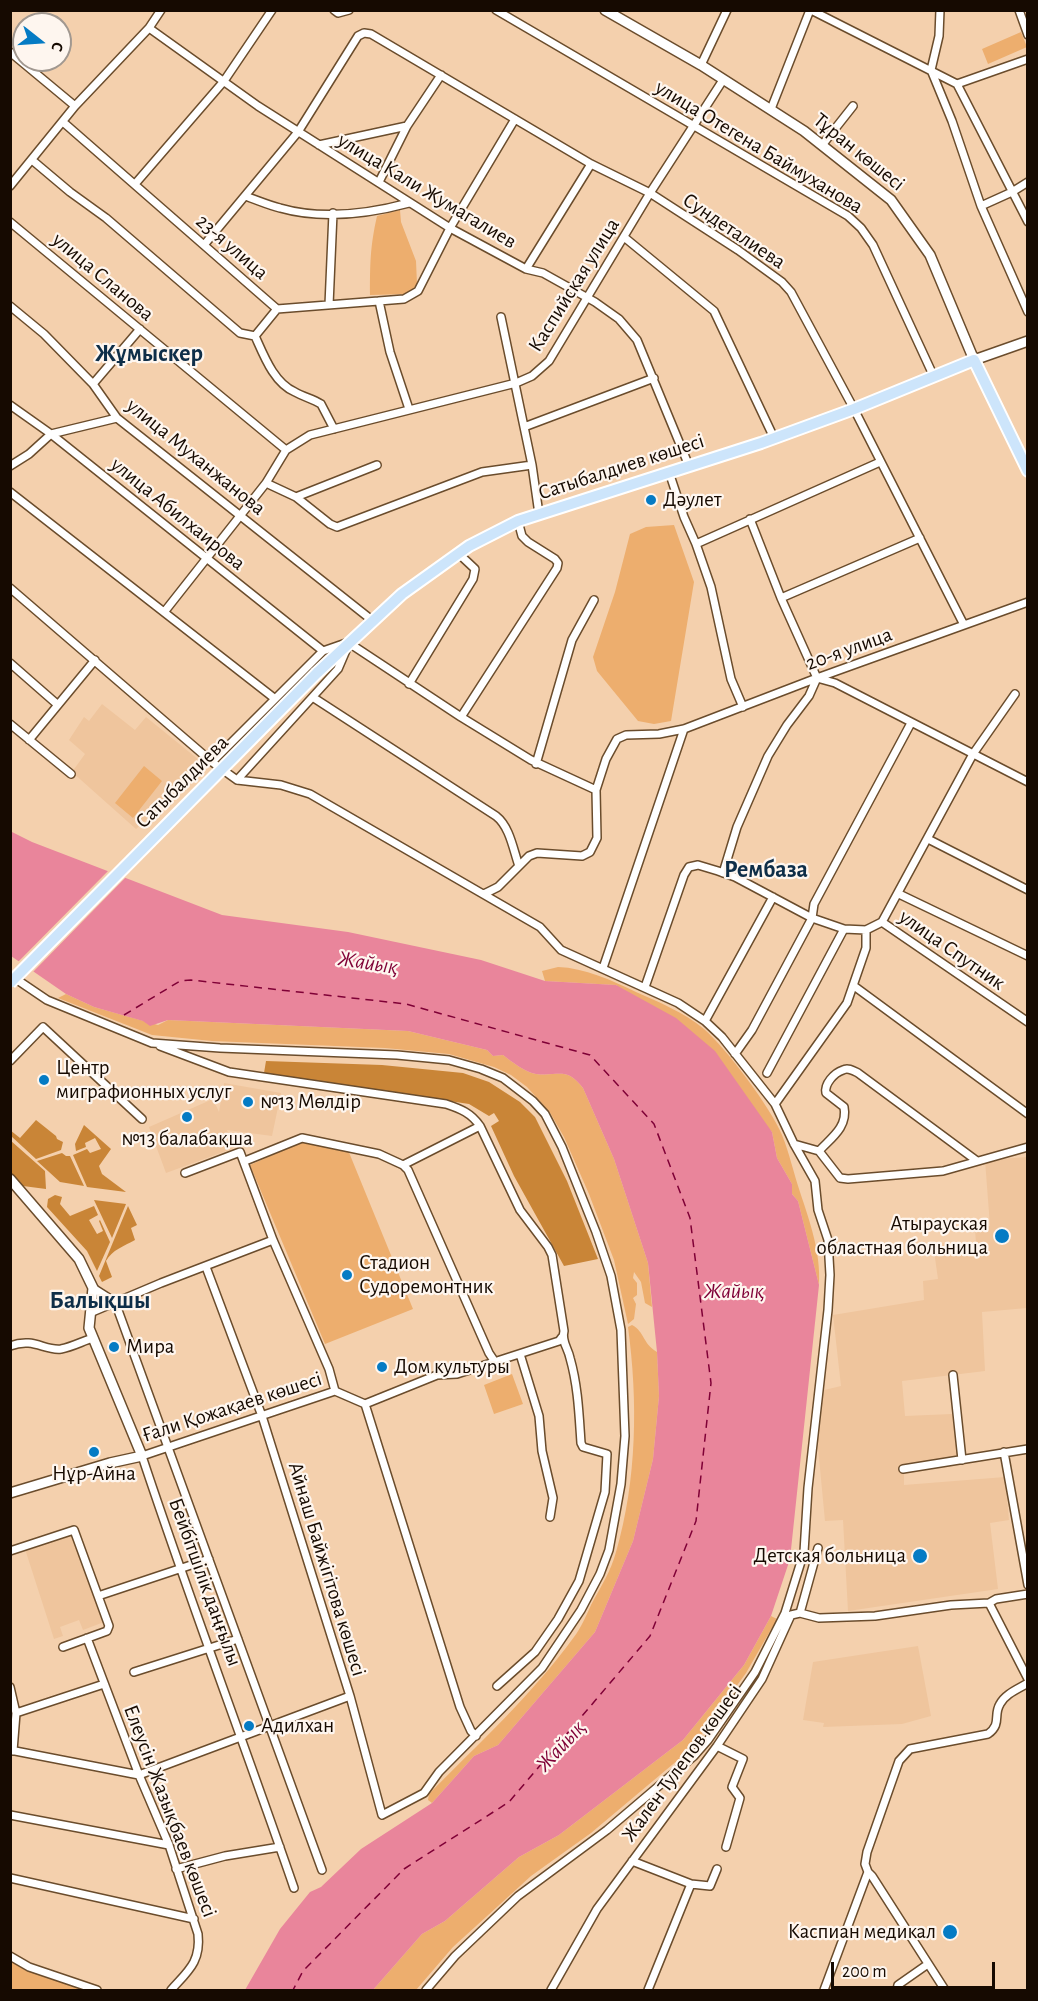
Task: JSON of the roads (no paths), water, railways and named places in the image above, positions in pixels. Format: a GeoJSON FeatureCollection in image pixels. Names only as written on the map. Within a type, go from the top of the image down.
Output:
{"type":"FeatureCollection","features":[{"type":"Feature","properties":{"kind":"main road","name":"Сатыбалдиев көшесі"},"geometry":{"type":"LineString","coordinates":[[316,674],[402,594],[458,553],[518,521],[774,438],[854,409],[974,360]]}},
{"type":"Feature","properties":{"kind":"main road","name":"Тұран көшесі"},"geometry":{"type":"LineString","coordinates":[[974,360],[1028,471]]}},
{"type":"Feature","properties":{"kind":"main road","name":"Сатыбалдиева"},"geometry":{"type":"LineString","coordinates":[[10,982],[316,674]]}},
{"type":"Feature","properties":{"kind":"street"},"geometry":{"type":"LineString","coordinates":[[10,186],[75,106],[149,28],[160,10]]}},
{"type":"Feature","properties":{"kind":"street"},"geometry":{"type":"LineString","coordinates":[[135,184],[224,81],[273,10]]}},
{"type":"Feature","properties":{"kind":"street"},"geometry":{"type":"LineString","coordinates":[[334,10],[338,13],[349,10]]}},
{"type":"Feature","properties":{"kind":"street","name":"улица Отегена Баймуханова"},"geometry":{"type":"LineString","coordinates":[[496,10],[848,216],[861,228],[873,245],[934,377]]}},
{"type":"Feature","properties":{"kind":"street","name":"Тұран көшесі"},"geometry":{"type":"LineString","coordinates":[[605,10],[701,65],[771,109],[823,144],[891,200],[930,255],[974,360]]}},
{"type":"Feature","properties":{"kind":"street"},"geometry":{"type":"LineString","coordinates":[[771,109],[811,10],[957,84],[1028,222]]}},
{"type":"Feature","properties":{"kind":"street"},"geometry":{"type":"LineString","coordinates":[[940,10],[939,36],[931,70],[952,121],[981,206],[1028,312]]}},
{"type":"Feature","properties":{"kind":"street"},"geometry":{"type":"LineString","coordinates":[[1019,10],[1028,35]]}},
{"type":"Feature","properties":{"kind":"street"},"geometry":{"type":"LineString","coordinates":[[701,65],[724,11]]}},
{"type":"Feature","properties":{"kind":"street","name":"улица Кали Жумагалиев"},"geometry":{"type":"LineString","coordinates":[[149,28],[258,106],[409,203],[526,269],[543,273],[596,302],[619,319],[637,340],[689,466]]}},
{"type":"Feature","properties":{"kind":"street","name":"Сундеталиева"},"geometry":{"type":"LineString","coordinates":[[298,132],[358,36],[364,33],[371,34],[591,164],[650,193],[738,250],[782,282],[791,292],[854,409],[964,625]]}},
{"type":"Feature","properties":{"kind":"street"},"geometry":{"type":"LineString","coordinates":[[10,52],[75,106]]}},
{"type":"Feature","properties":{"kind":"street"},"geometry":{"type":"LineString","coordinates":[[957,84],[1028,59]]}},
{"type":"Feature","properties":{"kind":"street"},"geometry":{"type":"LineString","coordinates":[[379,182],[406,126],[441,75]]}},
{"type":"Feature","properties":{"kind":"street","name":"Каспийская улица"},"geometry":{"type":"LineString","coordinates":[[165,611],[266,483],[286,450],[310,435],[516,383],[532,376],[549,361],[650,193],[723,80]]}},
{"type":"Feature","properties":{"kind":"street"},"geometry":{"type":"LineString","coordinates":[[823,144],[853,106]]}},
{"type":"Feature","properties":{"kind":"street"},"geometry":{"type":"LineString","coordinates":[[450,228],[515,119]]}},
{"type":"Feature","properties":{"kind":"street","name":"23-я улица"},"geometry":{"type":"LineString","coordinates":[[63,122],[277,309],[411,297],[418,291],[450,228]]}},
{"type":"Feature","properties":{"kind":"street"},"geometry":{"type":"LineString","coordinates":[[319,145],[406,126]]}},
{"type":"Feature","properties":{"kind":"street"},"geometry":{"type":"LineString","coordinates":[[204,245],[298,132]]}},
{"type":"Feature","properties":{"kind":"street"},"geometry":{"type":"LineString","coordinates":[[32,160],[106,218],[240,333],[255,336]]}},
{"type":"Feature","properties":{"kind":"street"},"geometry":{"type":"LineString","coordinates":[[526,269],[591,164]]}},
{"type":"Feature","properties":{"kind":"street"},"geometry":{"type":"LineString","coordinates":[[981,206],[1028,182]]}},
{"type":"Feature","properties":{"kind":"street"},"geometry":{"type":"LineString","coordinates":[[245,196],[282,209],[314,214],[364,213],[409,203]]}},
{"type":"Feature","properties":{"kind":"street"},"geometry":{"type":"LineString","coordinates":[[329,305],[333,213]]}},
{"type":"Feature","properties":{"kind":"street","name":"улица Сланова"},"geometry":{"type":"LineString","coordinates":[[10,222],[286,450]]}},
{"type":"Feature","properties":{"kind":"street"},"geometry":{"type":"LineString","coordinates":[[624,237],[714,311],[774,438]]}},
{"type":"Feature","properties":{"kind":"street"},"geometry":{"type":"LineString","coordinates":[[379,301],[390,352],[409,409]]}},
{"type":"Feature","properties":{"kind":"street","name":"улица Муханжанова"},"geometry":{"type":"LineString","coordinates":[[10,306],[44,334],[93,384],[117,418],[373,621]]}},
{"type":"Feature","properties":{"kind":"street"},"geometry":{"type":"LineString","coordinates":[[255,336],[277,309]]}},
{"type":"Feature","properties":{"kind":"street"},"geometry":{"type":"LineString","coordinates":[[501,317],[532,465],[539,514]]}},
{"type":"Feature","properties":{"kind":"street"},"geometry":{"type":"LineString","coordinates":[[93,384],[140,329]]}},
{"type":"Feature","properties":{"kind":"street"},"geometry":{"type":"LineString","coordinates":[[255,336],[268,364],[284,385],[321,404],[334,429]]}},
{"type":"Feature","properties":{"kind":"street"},"geometry":{"type":"LineString","coordinates":[[974,360],[1028,341]]}},
{"type":"Feature","properties":{"kind":"street"},"geometry":{"type":"LineString","coordinates":[[524,427],[654,378]]}},
{"type":"Feature","properties":{"kind":"street","name":"улица Абилхаирова"},"geometry":{"type":"LineString","coordinates":[[10,405],[51,434],[323,651]]}},
{"type":"Feature","properties":{"kind":"street"},"geometry":{"type":"LineString","coordinates":[[10,466],[29,454],[51,434],[117,418]]}},
{"type":"Feature","properties":{"kind":"street"},"geometry":{"type":"LineString","coordinates":[[696,544],[880,462]]}},
{"type":"Feature","properties":{"kind":"street"},"geometry":{"type":"LineString","coordinates":[[296,497],[377,465]]}},
{"type":"Feature","properties":{"kind":"street"},"geometry":{"type":"LineString","coordinates":[[266,483],[296,497],[337,527],[482,472],[532,465]]}},
{"type":"Feature","properties":{"kind":"street"},"geometry":{"type":"LineString","coordinates":[[669,472],[711,587],[731,679],[743,707]]}},
{"type":"Feature","properties":{"kind":"street"},"geometry":{"type":"LineString","coordinates":[[10,492],[274,698]]}},
{"type":"Feature","properties":{"kind":"street"},"geometry":{"type":"LineString","coordinates":[[723,873],[737,827],[768,756],[787,724],[809,696],[817,678],[781,598],[750,519]]}},
{"type":"Feature","properties":{"kind":"street"},"geometry":{"type":"LineString","coordinates":[[461,717],[557,568],[558,563],[555,558],[522,536],[518,521]]}},
{"type":"Feature","properties":{"kind":"street"},"geometry":{"type":"LineString","coordinates":[[781,598],[920,538]]}},
{"type":"Feature","properties":{"kind":"street"},"geometry":{"type":"LineString","coordinates":[[409,684],[473,579],[475,569],[458,553]]}},
{"type":"Feature","properties":{"kind":"street"},"geometry":{"type":"LineString","coordinates":[[10,588],[212,762],[237,780],[281,784],[310,794],[540,927],[561,950],[678,1003],[705,1020],[775,1104],[815,1181],[818,1210],[828,1240],[830,1275],[828,1310],[807,1488],[804,1552],[785,1613],[755,1672],[708,1740],[694,1756],[607,1830],[518,1896],[455,1956],[426,1990]]}},
{"type":"Feature","properties":{"kind":"street"},"geometry":{"type":"LineString","coordinates":[[536,764],[572,640],[594,600]]}},
{"type":"Feature","properties":{"kind":"street","name":"20-я улица"},"geometry":{"type":"LineString","coordinates":[[596,790],[606,759],[617,739],[626,735],[659,734],[684,729],[1028,602]]}},
{"type":"Feature","properties":{"kind":"street"},"geometry":{"type":"LineString","coordinates":[[349,643],[409,684],[536,764],[596,790],[597,838],[590,852],[582,855],[537,853],[529,856],[509,878],[484,894]]}},
{"type":"Feature","properties":{"kind":"street"},"geometry":{"type":"LineString","coordinates":[[212,762],[323,651],[349,643]]}},
{"type":"Feature","properties":{"kind":"street"},"geometry":{"type":"LineString","coordinates":[[237,780],[338,669],[349,643]]}},
{"type":"Feature","properties":{"kind":"street"},"geometry":{"type":"LineString","coordinates":[[30,740],[95,660]]}},
{"type":"Feature","properties":{"kind":"street"},"geometry":{"type":"LineString","coordinates":[[10,663],[58,705]]}},
{"type":"Feature","properties":{"kind":"street"},"geometry":{"type":"LineString","coordinates":[[817,678],[834,683],[1028,782]]}},
{"type":"Feature","properties":{"kind":"street"},"geometry":{"type":"LineString","coordinates":[[882,922],[973,754],[1015,694]]}},
{"type":"Feature","properties":{"kind":"street"},"geometry":{"type":"LineString","coordinates":[[314,698],[503,822],[519,866]]}},
{"type":"Feature","properties":{"kind":"street"},"geometry":{"type":"LineString","coordinates":[[735,1054],[752,1030],[812,918],[814,904],[910,723]]}},
{"type":"Feature","properties":{"kind":"street"},"geometry":{"type":"LineString","coordinates":[[10,724],[71,774]]}},
{"type":"Feature","properties":{"kind":"street"},"geometry":{"type":"LineString","coordinates":[[603,968],[684,729]]}},
{"type":"Feature","properties":{"kind":"street"},"geometry":{"type":"LineString","coordinates":[[928,839],[1028,890]]}},
{"type":"Feature","properties":{"kind":"street","name":"улица Спутник"},"geometry":{"type":"LineString","coordinates":[[645,987],[684,874],[689,867],[698,865],[723,873],[812,918],[844,929],[866,930],[882,922],[1028,1022]]}},
{"type":"Feature","properties":{"kind":"street"},"geometry":{"type":"LineString","coordinates":[[899,894],[1028,956]]}},
{"type":"Feature","properties":{"kind":"street"},"geometry":{"type":"LineString","coordinates":[[705,1020],[773,897]]}},
{"type":"Feature","properties":{"kind":"street"},"geometry":{"type":"LineString","coordinates":[[767,1073],[844,929]]}},
{"type":"Feature","properties":{"kind":"street"},"geometry":{"type":"LineString","coordinates":[[775,1104],[847,1003],[866,948],[866,930]]}},
{"type":"Feature","properties":{"kind":"street"},"geometry":{"type":"LineString","coordinates":[[10,975],[47,1000],[152,1043],[229,1072],[446,1104],[465,1111],[474,1117],[480,1126],[520,1210],[552,1255],[564,1331],[562,1337],[559,1341],[495,1362],[485,1363],[457,1374],[437,1375],[365,1404],[460,1707],[471,1731],[476,1736],[542,1668],[581,1610],[600,1574],[609,1550],[621,1484],[625,1436],[621,1330],[611,1276],[604,1254],[562,1147],[545,1114],[518,1087],[503,1078],[449,1060],[397,1055],[152,1043]]}},
{"type":"Feature","properties":{"kind":"street"},"geometry":{"type":"LineString","coordinates":[[854,986],[1028,1114]]}},
{"type":"Feature","properties":{"kind":"street"},"geometry":{"type":"LineString","coordinates":[[10,1061],[43,1027],[142,1119]]}},
{"type":"Feature","properties":{"kind":"street"},"geometry":{"type":"LineString","coordinates":[[819,1151],[841,1128],[845,1114],[844,1107],[826,1093],[825,1088],[828,1082],[843,1070],[849,1069],[858,1073],[977,1161]]}},
{"type":"Feature","properties":{"kind":"street"},"geometry":{"type":"LineString","coordinates":[[403,1165],[480,1126]]}},
{"type":"Feature","properties":{"kind":"street"},"geometry":{"type":"LineString","coordinates":[[245,1161],[302,1138],[378,1154],[403,1165],[408,1170],[495,1362]]}},
{"type":"Feature","properties":{"kind":"street"},"geometry":{"type":"LineString","coordinates":[[794,1144],[819,1151],[840,1178],[848,1179],[943,1171],[1028,1147]]}},
{"type":"Feature","properties":{"kind":"street"},"geometry":{"type":"LineString","coordinates":[[185,1173],[240,1152],[273,1240],[329,1370],[335,1391]]}},
{"type":"Feature","properties":{"kind":"street"},"geometry":{"type":"LineString","coordinates":[[10,1179],[79,1259],[93,1288],[115,1302]]}},
{"type":"Feature","properties":{"kind":"street"},"geometry":{"type":"LineString","coordinates":[[90,1312],[273,1240]]}},
{"type":"Feature","properties":{"kind":"street","name":"Айнаш Байжігітова көшесі"},"geometry":{"type":"LineString","coordinates":[[206,1267],[262,1416],[350,1696],[382,1815],[424,1793],[439,1772],[476,1736]]}},
{"type":"Feature","properties":{"kind":"street","name":"Бейбітшілік даңғылы"},"geometry":{"type":"LineString","coordinates":[[93,1288],[88,1328],[142,1456],[179,1569],[242,1737],[294,1888]]}},
{"type":"Feature","properties":{"kind":"street","name":"Бейбітшілік даңғылы"},"geometry":{"type":"LineString","coordinates":[[115,1302],[322,1870]]}},
{"type":"Feature","properties":{"kind":"street"},"geometry":{"type":"LineString","coordinates":[[496,1686],[535,1652],[574,1593],[605,1492],[607,1454],[583,1448],[579,1396],[570,1355],[562,1337]]}},
{"type":"Feature","properties":{"kind":"street"},"geometry":{"type":"LineString","coordinates":[[10,1346],[17,1343],[35,1342],[60,1349],[93,1338]]}},
{"type":"Feature","properties":{"kind":"street"},"geometry":{"type":"LineString","coordinates":[[520,1354],[539,1416],[542,1450],[552,1498],[550,1517]]}},
{"type":"Feature","properties":{"kind":"street"},"geometry":{"type":"LineString","coordinates":[[954,1376],[962,1460]]}},
{"type":"Feature","properties":{"kind":"street","name":"Ғали Қожақаев көшесі"},"geometry":{"type":"LineString","coordinates":[[10,1493],[168,1448],[335,1391],[365,1404]]}},
{"type":"Feature","properties":{"kind":"street"},"geometry":{"type":"LineString","coordinates":[[903,1469],[1028,1449]]}},
{"type":"Feature","properties":{"kind":"street"},"geometry":{"type":"LineString","coordinates":[[1004,1452],[1028,1585]]}},
{"type":"Feature","properties":{"kind":"street"},"geometry":{"type":"LineString","coordinates":[[10,1551],[74,1530],[109,1629],[63,1647]]}},
{"type":"Feature","properties":{"kind":"street","name":"Жален Тулепов көшесі"},"geometry":{"type":"LineString","coordinates":[[551,1990],[597,1909],[717,1746],[762,1679],[791,1615],[800,1613],[818,1548]]}},
{"type":"Feature","properties":{"kind":"street"},"geometry":{"type":"LineString","coordinates":[[98,1596],[209,1559]]}},
{"type":"Feature","properties":{"kind":"street"},"geometry":{"type":"LineString","coordinates":[[800,1613],[819,1618],[875,1616],[951,1605],[989,1603],[996,1599],[1028,1594]]}},
{"type":"Feature","properties":{"kind":"street"},"geometry":{"type":"LineString","coordinates":[[945,1990],[865,1864],[867,1852],[899,1761],[910,1749],[994,1731],[998,1706],[1005,1697],[1028,1681],[989,1603]]}},
{"type":"Feature","properties":{"kind":"street","name":"Елеусін Жазықбаев көшесі"},"geometry":{"type":"LineString","coordinates":[[87,1638],[139,1775],[169,1845],[194,1919],[199,1942],[197,1958],[171,1990]]}},
{"type":"Feature","properties":{"kind":"street"},"geometry":{"type":"LineString","coordinates":[[134,1672],[238,1639]]}},
{"type":"Feature","properties":{"kind":"street"},"geometry":{"type":"LineString","coordinates":[[16,1713],[104,1684]]}},
{"type":"Feature","properties":{"kind":"street"},"geometry":{"type":"LineString","coordinates":[[10,1687],[16,1713],[12,1751],[139,1775],[350,1696]]}},
{"type":"Feature","properties":{"kind":"street"},"geometry":{"type":"LineString","coordinates":[[717,1746],[743,1759],[732,1786],[740,1798],[726,1847]]}},
{"type":"Feature","properties":{"kind":"street"},"geometry":{"type":"LineString","coordinates":[[10,1815],[169,1845]]}},
{"type":"Feature","properties":{"kind":"street"},"geometry":{"type":"LineString","coordinates":[[176,1869],[225,1856],[280,1847]]}},
{"type":"Feature","properties":{"kind":"street"},"geometry":{"type":"LineString","coordinates":[[632,1861],[691,1884],[710,1886],[717,1869]]}},
{"type":"Feature","properties":{"kind":"street"},"geometry":{"type":"LineString","coordinates":[[824,1990],[868,1872]]}},
{"type":"Feature","properties":{"kind":"street"},"geometry":{"type":"LineString","coordinates":[[10,1878],[194,1919]]}},
{"type":"Feature","properties":{"kind":"street"},"geometry":{"type":"LineString","coordinates":[[648,1990],[691,1884]]}},
{"type":"Feature","properties":{"kind":"street"},"geometry":{"type":"LineString","coordinates":[[10,1956],[29,1967],[97,1990]]}},
{"type":"Feature","properties":{"kind":"street"},"geometry":{"type":"LineString","coordinates":[[897,1990],[898,1985],[928,1964]]}},
{"type":"Feature","properties":{"kind":"water","name":"Жайық"},"geometry":{"type":"Polygon","coordinates":[[[10,831],[32,842],[222,915],[348,932],[481,960],[545,981],[616,985],[676,1018],[715,1051],[772,1132],[777,1158],[792,1184],[792,1194],[798,1201],[819,1285],[790,1559],[771,1616],[744,1665],[683,1740],[559,1835],[519,1857],[445,1921],[422,1934],[373,1990],[245,1990],[280,1929],[310,1892],[321,1887],[361,1849],[432,1803],[474,1756],[498,1745],[595,1632],[633,1541],[653,1459],[659,1396],[648,1263],[614,1159],[583,1088],[572,1077],[561,1074],[532,1073],[503,1055],[493,1056],[487,1050],[408,1031],[168,1020],[150,1026],[143,1021],[94,1007],[66,994],[11,956],[10,831]]]}},
{"type":"Feature","properties":{"kind":"place","name":"Дәулет"},"geometry":{"type":"Point","coordinates":[651,500]}},
{"type":"Feature","properties":{"kind":"place","name":"Центр миграфионных услуг"},"geometry":{"type":"Point","coordinates":[44,1080]}},
{"type":"Feature","properties":{"kind":"place","name":"№13 Мөлдiр"},"geometry":{"type":"Point","coordinates":[248,1102]}},
{"type":"Feature","properties":{"kind":"place","name":"№13 балабақша"},"geometry":{"type":"Point","coordinates":[187,1117]}},
{"type":"Feature","properties":{"kind":"place","name":"Атырауская областная больница"},"geometry":{"type":"Point","coordinates":[1002,1236]}},
{"type":"Feature","properties":{"kind":"place","name":"Стадион Судоремонтник"},"geometry":{"type":"Point","coordinates":[347,1275]}},
{"type":"Feature","properties":{"kind":"place","name":"Мира"},"geometry":{"type":"Point","coordinates":[114,1347]}},
{"type":"Feature","properties":{"kind":"place","name":"Дом культуры"},"geometry":{"type":"Point","coordinates":[382,1367]}},
{"type":"Feature","properties":{"kind":"place","name":"Нұр-Айна"},"geometry":{"type":"Point","coordinates":[94,1452]}},
{"type":"Feature","properties":{"kind":"place","name":"Детская больница"},"geometry":{"type":"Point","coordinates":[920,1556]}},
{"type":"Feature","properties":{"kind":"place","name":"Адилхан"},"geometry":{"type":"Point","coordinates":[249,1726]}},
{"type":"Feature","properties":{"kind":"place","name":"Каспиан медикал"},"geometry":{"type":"Point","coordinates":[950,1932]}},
{"type":"Feature","properties":{"kind":"district","name":"Жұмыскер"},"geometry":{"type":"Point","coordinates":[149,354]}},
{"type":"Feature","properties":{"kind":"district","name":"Рембаза"},"geometry":{"type":"Point","coordinates":[766,870]}},
{"type":"Feature","properties":{"kind":"district","name":"Балықшы"},"geometry":{"type":"Point","coordinates":[100,1301]}}]}
